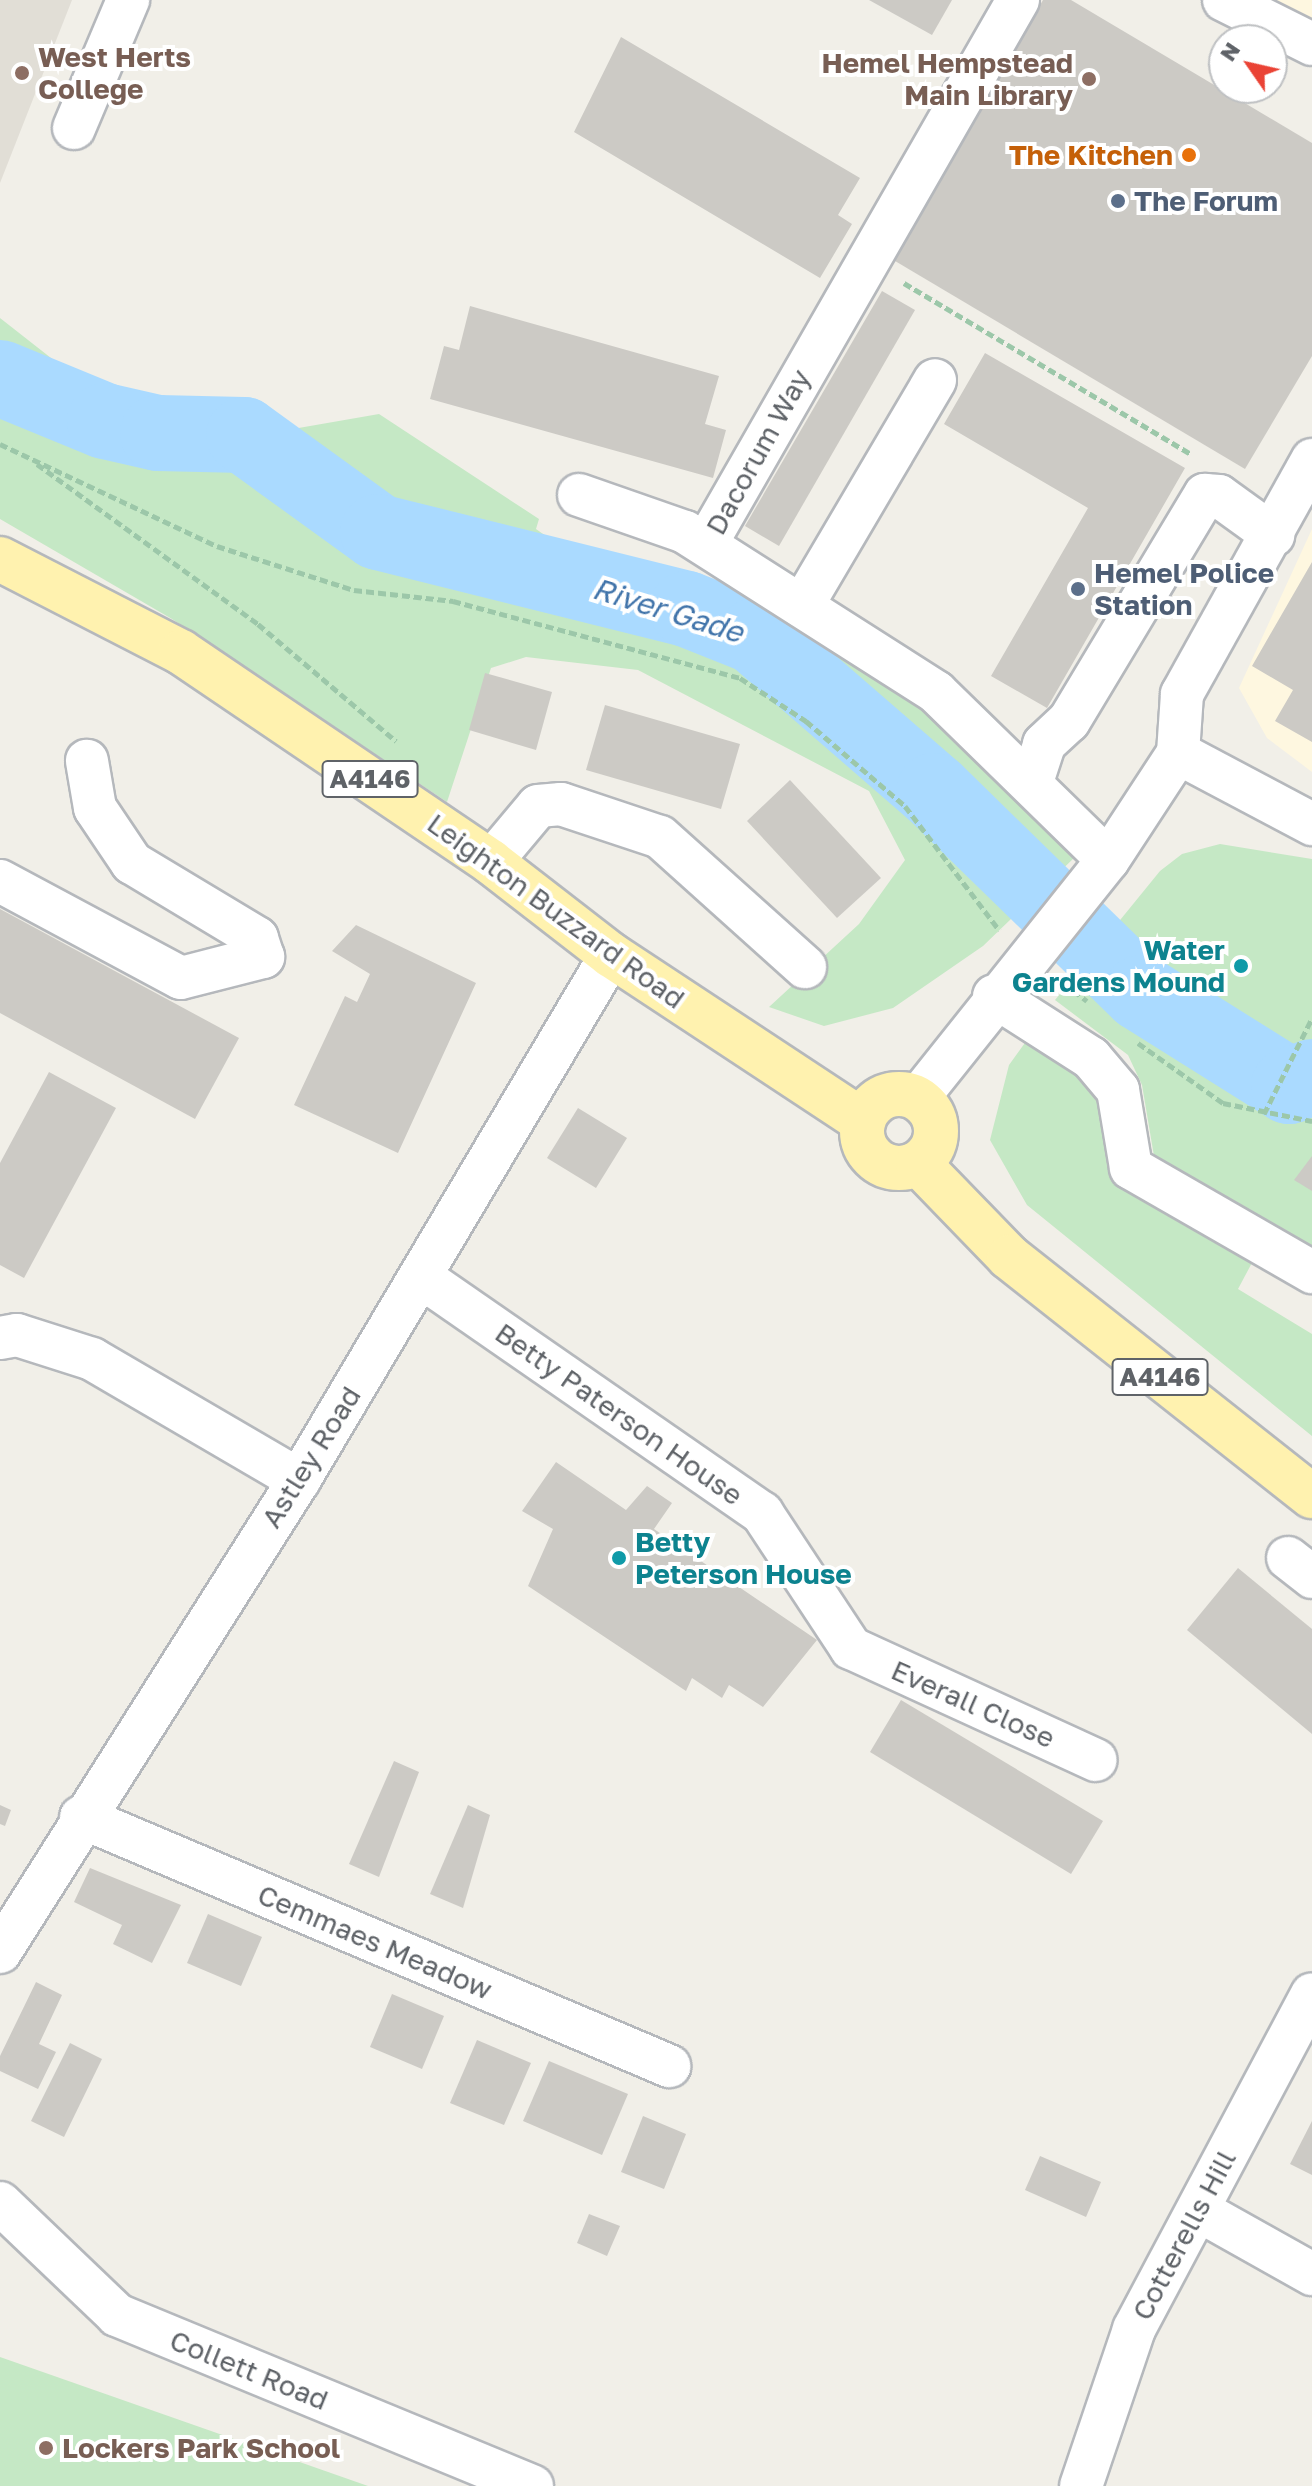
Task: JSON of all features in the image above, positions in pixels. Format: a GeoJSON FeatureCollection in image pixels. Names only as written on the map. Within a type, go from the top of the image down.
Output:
{"type":"FeatureCollection","features":[{"type":"Feature","properties":{"kind":"main road","name":"Leighton Buzzard Road"},"geometry":{"type":"LineString","coordinates":[[0,559],[181,652],[491,862],[611,955],[863,1121]]}},
{"type":"Feature","properties":{"kind":"main road"},"geometry":{"type":"LineString","coordinates":[[885,1096],[917,1099],[935,1131],[918,1163],[893,1168],[871,1156],[863,1121],[885,1096]]}},
{"type":"Feature","properties":{"kind":"main road","name":"A4146"},"geometry":{"type":"LineString","coordinates":[[918,1163],[1009,1257],[1312,1496]]}},
{"type":"Feature","properties":{"kind":"street"},"geometry":{"type":"LineString","coordinates":[[74,128],[128,0]]}},
{"type":"Feature","properties":{"kind":"street","name":"Dacorum Way"},"geometry":{"type":"LineString","coordinates":[[1018,0],[900,167],[866,260],[792,366],[706,544],[936,692],[1032,782],[1098,870]]}},
{"type":"Feature","properties":{"kind":"street"},"geometry":{"type":"LineString","coordinates":[[1224,0],[1312,44]]}},
{"type":"Feature","properties":{"kind":"street"},"geometry":{"type":"LineString","coordinates":[[802,606],[935,380]]}},
{"type":"Feature","properties":{"kind":"street"},"geometry":{"type":"LineString","coordinates":[[917,1099],[994,996],[1098,870],[1178,753],[1182,694],[1312,460]]}},
{"type":"Feature","properties":{"kind":"street"},"geometry":{"type":"LineString","coordinates":[[579,495],[706,544]]}},
{"type":"Feature","properties":{"kind":"street"},"geometry":{"type":"LineString","coordinates":[[1032,782],[1044,744],[1069,721],[1205,495],[1219,496],[1273,535]]}},
{"type":"Feature","properties":{"kind":"street"},"geometry":{"type":"LineString","coordinates":[[1178,753],[1312,824]]}},
{"type":"Feature","properties":{"kind":"street"},"geometry":{"type":"LineString","coordinates":[[0,881],[181,978],[263,957],[257,938],[132,863],[95,808],[87,761]]}},
{"type":"Feature","properties":{"kind":"street"},"geometry":{"type":"LineString","coordinates":[[491,862],[538,806],[561,804],[632,827],[660,837],[805,967]]}},
{"type":"Feature","properties":{"kind":"street","name":"Astley Road"},"geometry":{"type":"LineString","coordinates":[[0,1952],[81,1817],[299,1480],[611,955]]}},
{"type":"Feature","properties":{"kind":"street"},"geometry":{"type":"LineString","coordinates":[[994,996],[1091,1058],[1118,1090],[1131,1168],[1312,1272]]}},
{"type":"Feature","properties":{"kind":"street","name":"Betty Paterson House"},"geometry":{"type":"LineString","coordinates":[[421,1277],[762,1513],[851,1648]]}},
{"type":"Feature","properties":{"kind":"street"},"geometry":{"type":"LineString","coordinates":[[0,1338],[17,1335],[92,1359],[299,1480]]}},
{"type":"Feature","properties":{"kind":"street","name":"Everall Close"},"geometry":{"type":"LineString","coordinates":[[851,1648],[1096,1760]]}},
{"type":"Feature","properties":{"kind":"street","name":"Cemmaes Meadow"},"geometry":{"type":"LineString","coordinates":[[81,1817],[669,2066]]}},
{"type":"Feature","properties":{"kind":"street","name":"Cotterells Hill"},"geometry":{"type":"LineString","coordinates":[[1081,2486],[1134,2329],[1312,1994]]}},
{"type":"Feature","properties":{"kind":"street","name":"Collett Road"},"geometry":{"type":"LineString","coordinates":[[0,2203],[117,2315],[532,2486]]}},
{"type":"Feature","properties":{"kind":"street"},"geometry":{"type":"LineString","coordinates":[[1198,2210],[1312,2274]]}},
{"type":"Feature","properties":{"kind":"path"},"geometry":{"type":"LineString","coordinates":[[866,260],[1204,462]]}},
{"type":"Feature","properties":{"kind":"path"},"geometry":{"type":"LineString","coordinates":[[0,444],[217,546],[354,590],[484,608],[740,678],[806,721],[905,806],[1023,963],[1100,1012]]}},
{"type":"Feature","properties":{"kind":"path"},"geometry":{"type":"LineString","coordinates":[[26,456],[258,624],[410,753]]}},
{"type":"Feature","properties":{"kind":"path"},"geometry":{"type":"LineString","coordinates":[[1264,1114],[1284,1063],[1312,1018]]}},
{"type":"Feature","properties":{"kind":"path"},"geometry":{"type":"LineString","coordinates":[[1134,1039],[1223,1103],[1264,1114],[1312,1121]]}},
{"type":"Feature","properties":{"kind":"shaded area","name":"West Herts College"},"geometry":{"type":"Polygon","coordinates":[[[0,0],[72,0],[0,183],[0,0]]]}},
{"type":"Feature","properties":{"kind":"shaded area"},"geometry":{"type":"Polygon","coordinates":[[[1221,0],[1312,0],[1312,45],[1288,33],[1288,24],[1270,24],[1221,0]]]}},
{"type":"Feature","properties":{"kind":"shaded area"},"geometry":{"type":"Polygon","coordinates":[[[1312,529],[1312,772],[1267,738],[1239,688],[1312,529]]]}},
{"type":"Feature","properties":{"kind":"green space"},"geometry":{"type":"Polygon","coordinates":[[[0,318],[88,387],[229,440],[379,414],[539,519],[536,529],[567,551],[693,595],[718,582],[943,711],[1075,857],[983,946],[893,1008],[824,1026],[769,1007],[859,924],[905,860],[869,791],[638,670],[526,657],[491,668],[447,802],[172,619],[0,519],[0,318]]]}},
{"type":"Feature","properties":{"kind":"green space"},"geometry":{"type":"Polygon","coordinates":[[[1220,844],[1312,859],[1312,1257],[1155,1162],[1142,1085],[1128,1055],[1055,1000],[1160,871],[1182,854],[1220,844]]]}},
{"type":"Feature","properties":{"kind":"green space"},"geometry":{"type":"Polygon","coordinates":[[[1035,1029],[1068,1050],[1100,1099],[1113,1176],[1254,1259],[1238,1289],[1312,1334],[1312,1436],[1027,1205],[990,1140],[1009,1065],[1035,1029]]]}},
{"type":"Feature","properties":{"kind":"green space"},"geometry":{"type":"Polygon","coordinates":[[[0,2357],[368,2486],[0,2486],[0,2357]]]}},
{"type":"Feature","properties":{"kind":"water"},"geometry":{"type":"Polygon","coordinates":[[[1312,1060],[1312,1104],[1300,1109],[1287,1092],[1312,1060]]]}},
{"type":"Feature","properties":{"kind":"building"},"geometry":{"type":"Polygon","coordinates":[[[869,0],[952,0],[932,35],[869,0]]]}},
{"type":"Feature","properties":{"kind":"building","name":"The Forum"},"geometry":{"type":"Polygon","coordinates":[[[1043,0],[1071,0],[1208,81],[1208,104],[1246,104],[1312,143],[1312,356],[1245,469],[890,258],[1043,0]]]}},
{"type":"Feature","properties":{"kind":"building"},"geometry":{"type":"Polygon","coordinates":[[[621,37],[860,178],[838,215],[852,224],[820,278],[574,132],[621,37]]]}},
{"type":"Feature","properties":{"kind":"building"},"geometry":{"type":"Polygon","coordinates":[[[882,291],[915,310],[779,546],[745,526],[882,291]]]}},
{"type":"Feature","properties":{"kind":"building"},"geometry":{"type":"Polygon","coordinates":[[[470,306],[719,376],[705,424],[726,430],[713,478],[430,399],[444,346],[459,350],[470,306]]]}},
{"type":"Feature","properties":{"kind":"building","name":"Hemel Police Station"},"geometry":{"type":"Polygon","coordinates":[[[985,353],[1185,468],[1047,708],[991,676],[1088,508],[944,424],[985,353]]]}},
{"type":"Feature","properties":{"kind":"building"},"geometry":{"type":"Polygon","coordinates":[[[1312,562],[1312,742],[1275,721],[1293,690],[1252,666],[1312,562]]]}},
{"type":"Feature","properties":{"kind":"building"},"geometry":{"type":"Polygon","coordinates":[[[485,673],[552,692],[536,750],[469,730],[485,673]]]}},
{"type":"Feature","properties":{"kind":"building"},"geometry":{"type":"Polygon","coordinates":[[[605,705],[740,744],[721,809],[586,770],[605,705]]]}},
{"type":"Feature","properties":{"kind":"building"},"geometry":{"type":"Polygon","coordinates":[[[790,780],[881,878],[837,918],[747,821],[790,780]]]}},
{"type":"Feature","properties":{"kind":"building"},"geometry":{"type":"Polygon","coordinates":[[[0,909],[239,1038],[195,1119],[0,1013],[0,909]]]}},
{"type":"Feature","properties":{"kind":"building"},"geometry":{"type":"Polygon","coordinates":[[[356,925],[476,983],[398,1153],[294,1105],[345,996],[357,1002],[370,974],[332,951],[356,925]]]}},
{"type":"Feature","properties":{"kind":"building"},"geometry":{"type":"Polygon","coordinates":[[[49,1072],[116,1108],[24,1278],[0,1265],[0,1163],[49,1072]]]}},
{"type":"Feature","properties":{"kind":"building"},"geometry":{"type":"Polygon","coordinates":[[[578,1108],[627,1138],[596,1188],[547,1158],[578,1108]]]}},
{"type":"Feature","properties":{"kind":"building"},"geometry":{"type":"Polygon","coordinates":[[[1312,1156],[1312,1191],[1294,1180],[1312,1156]]]}},
{"type":"Feature","properties":{"kind":"building","name":"Betty Peterson House"},"geometry":{"type":"Polygon","coordinates":[[[556,1462],[626,1510],[647,1486],[672,1503],[654,1529],[817,1640],[763,1707],[729,1685],[722,1698],[692,1678],[686,1691],[528,1586],[553,1529],[522,1511],[556,1462]]]}},
{"type":"Feature","properties":{"kind":"building"},"geometry":{"type":"Polygon","coordinates":[[[1238,1568],[1312,1629],[1312,1734],[1187,1630],[1238,1568]]]}},
{"type":"Feature","properties":{"kind":"building"},"geometry":{"type":"Polygon","coordinates":[[[901,1700],[1103,1821],[1071,1874],[870,1752],[901,1700]]]}},
{"type":"Feature","properties":{"kind":"building"},"geometry":{"type":"Polygon","coordinates":[[[394,1761],[419,1772],[379,1877],[349,1864],[394,1761]]]}},
{"type":"Feature","properties":{"kind":"building"},"geometry":{"type":"Polygon","coordinates":[[[0,1805],[11,1810],[5,1826],[0,1824],[0,1805]]]}},
{"type":"Feature","properties":{"kind":"building"},"geometry":{"type":"Polygon","coordinates":[[[468,1805],[490,1815],[463,1908],[430,1894],[468,1805]]]}},
{"type":"Feature","properties":{"kind":"building"},"geometry":{"type":"Polygon","coordinates":[[[90,1868],[181,1905],[152,1963],[113,1944],[122,1925],[74,1902],[90,1868]]]}},
{"type":"Feature","properties":{"kind":"building"},"geometry":{"type":"Polygon","coordinates":[[[208,1914],[262,1937],[241,1986],[187,1963],[208,1914]]]}},
{"type":"Feature","properties":{"kind":"building"},"geometry":{"type":"Polygon","coordinates":[[[36,1982],[62,1995],[39,2044],[56,2052],[38,2089],[0,2071],[0,2056],[36,1982]]]}},
{"type":"Feature","properties":{"kind":"building"},"geometry":{"type":"Polygon","coordinates":[[[392,1994],[444,2016],[422,2069],[370,2047],[392,1994]]]}},
{"type":"Feature","properties":{"kind":"building"},"geometry":{"type":"Polygon","coordinates":[[[477,2040],[531,2063],[504,2125],[450,2103],[477,2040]]]}},
{"type":"Feature","properties":{"kind":"building"},"geometry":{"type":"Polygon","coordinates":[[[70,2043],[102,2059],[64,2137],[31,2121],[70,2043]]]}},
{"type":"Feature","properties":{"kind":"building"},"geometry":{"type":"Polygon","coordinates":[[[549,2061],[628,2094],[602,2155],[523,2121],[549,2061]]]}},
{"type":"Feature","properties":{"kind":"building"},"geometry":{"type":"Polygon","coordinates":[[[643,2116],[686,2134],[664,2189],[621,2172],[643,2116]]]}},
{"type":"Feature","properties":{"kind":"building"},"geometry":{"type":"Polygon","coordinates":[[[1312,2121],[1312,2175],[1290,2164],[1312,2121]]]}},
{"type":"Feature","properties":{"kind":"building"},"geometry":{"type":"Polygon","coordinates":[[[1040,2156],[1101,2182],[1086,2217],[1025,2190],[1040,2156]]]}},
{"type":"Feature","properties":{"kind":"building"},"geometry":{"type":"Polygon","coordinates":[[[589,2214],[620,2226],[607,2256],[577,2243],[589,2214]]]}},
{"type":"Feature","properties":{"kind":"waterway","name":"River Gade"},"geometry":{"type":"LineString","coordinates":[[0,378],[105,421],[158,433],[244,435],[378,532],[687,609],[755,636],[934,791],[1141,993],[1289,1086],[1312,1077]]}},
{"type":"Feature","properties":{"kind":"place","name":"West Herts College"},"geometry":{"type":"Point","coordinates":[22,73]}},
{"type":"Feature","properties":{"kind":"place","name":"Hemel Hempstead Main Library"},"geometry":{"type":"Point","coordinates":[1089,79]}},
{"type":"Feature","properties":{"kind":"place","name":"The Kitchen"},"geometry":{"type":"Point","coordinates":[1189,155]}},
{"type":"Feature","properties":{"kind":"place","name":"The Forum"},"geometry":{"type":"Point","coordinates":[1118,201]}},
{"type":"Feature","properties":{"kind":"place","name":"Hemel Police Station"},"geometry":{"type":"Point","coordinates":[1078,589]}},
{"type":"Feature","properties":{"kind":"place","name":"Water Gardens Mound"},"geometry":{"type":"Point","coordinates":[1241,966]}},
{"type":"Feature","properties":{"kind":"place","name":"Betty Peterson House"},"geometry":{"type":"Point","coordinates":[619,1558]}},
{"type":"Feature","properties":{"kind":"place","name":"Lockers Park School"},"geometry":{"type":"Point","coordinates":[46,2448]}}]}
